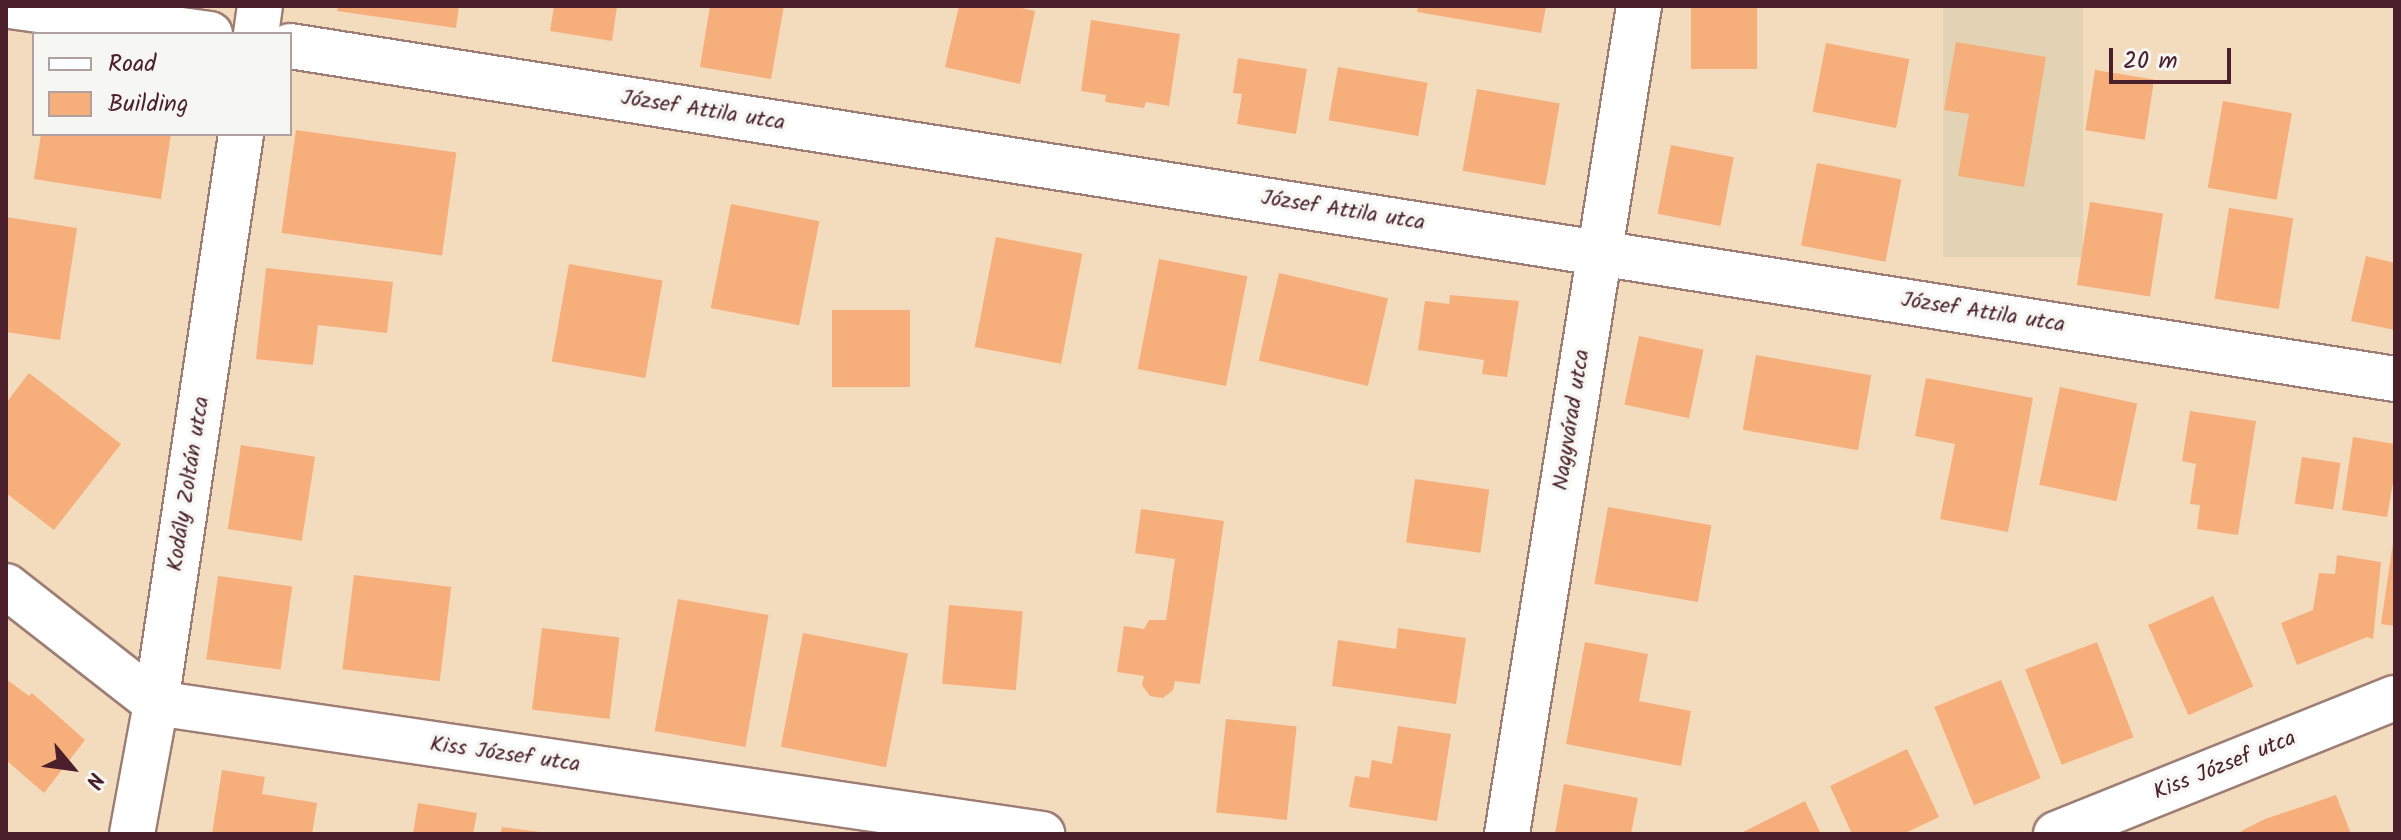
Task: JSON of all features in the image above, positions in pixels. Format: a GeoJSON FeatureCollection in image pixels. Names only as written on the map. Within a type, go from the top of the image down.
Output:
{"type":"FeatureCollection","features":[{"type":"Feature","properties":{"kind":"street"},"geometry":{"type":"LineString","coordinates":[[10,6],[196,32]]}},
{"type":"Feature","properties":{"kind":"street"},"geometry":{"type":"LineString","coordinates":[[256,32],[260,6]]}},
{"type":"Feature","properties":{"kind":"street","name":"Nagyvárad utca"},"geometry":{"type":"LineString","coordinates":[[1507,834],[1639,6]]}},
{"type":"Feature","properties":{"kind":"street","name":"József Attila utca"},"geometry":{"type":"LineString","coordinates":[[292,46],[2395,379]]}},
{"type":"Feature","properties":{"kind":"street","name":"Kodály Zoltán utca"},"geometry":{"type":"LineString","coordinates":[[132,834],[156,703],[241,136]]}},
{"type":"Feature","properties":{"kind":"street","name":"Kiss József utca"},"geometry":{"type":"LineString","coordinates":[[6,586],[156,703],[834,819],[1042,834]]}},
{"type":"Feature","properties":{"kind":"street","name":"Kiss József utca"},"geometry":{"type":"LineString","coordinates":[[2056,834],[2395,698]]}},
{"type":"Feature","properties":{"kind":"shaded area"},"geometry":{"type":"Polygon","coordinates":[[[1943,6],[2083,6],[2083,257],[1943,257],[1943,6]]]}},
{"type":"Feature","properties":{"kind":"building"},"geometry":{"type":"Polygon","coordinates":[[[338,6],[459,6],[456,28],[337,11],[338,6]]]}},
{"type":"Feature","properties":{"kind":"building"},"geometry":{"type":"Polygon","coordinates":[[[554,6],[617,6],[612,41],[550,31],[554,6]]]}},
{"type":"Feature","properties":{"kind":"building"},"geometry":{"type":"Polygon","coordinates":[[[710,6],[784,6],[771,79],[700,67],[710,6]]]}},
{"type":"Feature","properties":{"kind":"building"},"geometry":{"type":"Polygon","coordinates":[[[959,6],[1012,6],[1035,11],[1020,84],[945,67],[959,6]]]}},
{"type":"Feature","properties":{"kind":"building"},"geometry":{"type":"Polygon","coordinates":[[[1418,6],[1546,6],[1541,33],[1417,12],[1418,6]]]}},
{"type":"Feature","properties":{"kind":"building"},"geometry":{"type":"Polygon","coordinates":[[[1691,6],[1757,6],[1757,69],[1691,69],[1691,6]]]}},
{"type":"Feature","properties":{"kind":"building"},"geometry":{"type":"Polygon","coordinates":[[[1091,20],[1180,34],[1169,106],[1146,102],[1144,108],[1105,102],[1106,95],[1081,91],[1091,20]]]}},
{"type":"Feature","properties":{"kind":"building"},"geometry":{"type":"Polygon","coordinates":[[[1956,42],[2046,57],[2024,187],[1958,176],[1969,114],[1944,110],[1956,42]]]}},
{"type":"Feature","properties":{"kind":"building"},"geometry":{"type":"Polygon","coordinates":[[[1826,43],[1909,59],[1896,128],[1813,112],[1826,43]]]}},
{"type":"Feature","properties":{"kind":"building"},"geometry":{"type":"Polygon","coordinates":[[[1238,58],[1307,69],[1296,134],[1237,124],[1242,94],[1233,93],[1238,58]]]}},
{"type":"Feature","properties":{"kind":"building"},"geometry":{"type":"Polygon","coordinates":[[[1338,67],[1428,83],[1418,136],[1329,120],[1338,67]]]}},
{"type":"Feature","properties":{"kind":"building"},"geometry":{"type":"Polygon","coordinates":[[[2095,70],[2154,79],[2145,140],[2085,130],[2095,70]]]}},
{"type":"Feature","properties":{"kind":"building"},"geometry":{"type":"Polygon","coordinates":[[[1477,89],[1560,104],[1545,185],[1463,171],[1477,89]]]}},
{"type":"Feature","properties":{"kind":"building"},"geometry":{"type":"Polygon","coordinates":[[[2223,101],[2292,113],[2277,200],[2208,188],[2223,101]]]}},
{"type":"Feature","properties":{"kind":"building"},"geometry":{"type":"Polygon","coordinates":[[[296,130],[456,153],[442,256],[282,233],[296,130]]]}},
{"type":"Feature","properties":{"kind":"building"},"geometry":{"type":"Polygon","coordinates":[[[41,136],[171,136],[161,199],[34,179],[41,136]]]}},
{"type":"Feature","properties":{"kind":"building"},"geometry":{"type":"Polygon","coordinates":[[[1671,145],[1734,157],[1720,226],[1658,214],[1671,145]]]}},
{"type":"Feature","properties":{"kind":"building"},"geometry":{"type":"Polygon","coordinates":[[[1817,163],[1901,179],[1885,262],[1801,245],[1817,163]]]}},
{"type":"Feature","properties":{"kind":"building"},"geometry":{"type":"Polygon","coordinates":[[[2090,202],[2163,214],[2150,297],[2077,285],[2090,202]]]}},
{"type":"Feature","properties":{"kind":"building"},"geometry":{"type":"Polygon","coordinates":[[[731,204],[819,221],[799,325],[711,308],[731,204]]]}},
{"type":"Feature","properties":{"kind":"building"},"geometry":{"type":"Polygon","coordinates":[[[2229,208],[2293,218],[2279,309],[2215,299],[2229,208]]]}},
{"type":"Feature","properties":{"kind":"building"},"geometry":{"type":"Polygon","coordinates":[[[6,217],[77,228],[60,340],[6,332],[6,217]]]}},
{"type":"Feature","properties":{"kind":"building"},"geometry":{"type":"Polygon","coordinates":[[[996,237],[1082,254],[1061,364],[975,347],[996,237]]]}},
{"type":"Feature","properties":{"kind":"building"},"geometry":{"type":"Polygon","coordinates":[[[2366,256],[2395,263],[2395,330],[2351,321],[2366,256]]]}},
{"type":"Feature","properties":{"kind":"building"},"geometry":{"type":"Polygon","coordinates":[[[1159,259],[1247,276],[1226,386],[1138,369],[1159,259]]]}},
{"type":"Feature","properties":{"kind":"building"},"geometry":{"type":"Polygon","coordinates":[[[569,264],[663,280],[645,378],[552,361],[569,264]]]}},
{"type":"Feature","properties":{"kind":"building"},"geometry":{"type":"Polygon","coordinates":[[[266,268],[393,282],[387,333],[318,325],[313,365],[256,359],[266,268]]]}},
{"type":"Feature","properties":{"kind":"building"},"geometry":{"type":"Polygon","coordinates":[[[1279,273],[1388,298],[1368,386],[1259,361],[1279,273]]]}},
{"type":"Feature","properties":{"kind":"building"},"geometry":{"type":"Polygon","coordinates":[[[1450,295],[1519,301],[1507,377],[1482,374],[1484,360],[1418,350],[1425,301],[1449,304],[1450,295]]]}},
{"type":"Feature","properties":{"kind":"building"},"geometry":{"type":"Polygon","coordinates":[[[832,310],[910,310],[910,387],[832,387],[832,310]]]}},
{"type":"Feature","properties":{"kind":"building"},"geometry":{"type":"Polygon","coordinates":[[[1639,336],[1704,350],[1689,418],[1624,404],[1639,336]]]}},
{"type":"Feature","properties":{"kind":"building"},"geometry":{"type":"Polygon","coordinates":[[[1756,355],[1871,375],[1858,450],[1743,430],[1756,355]]]}},
{"type":"Feature","properties":{"kind":"building"},"geometry":{"type":"Polygon","coordinates":[[[29,373],[121,444],[54,530],[6,493],[6,403],[29,373]]]}},
{"type":"Feature","properties":{"kind":"building"},"geometry":{"type":"Polygon","coordinates":[[[1926,378],[2033,398],[2008,532],[1940,519],[1955,444],[1915,436],[1926,378]]]}},
{"type":"Feature","properties":{"kind":"building"},"geometry":{"type":"Polygon","coordinates":[[[2060,387],[2137,403],[2116,501],[2039,485],[2060,387]]]}},
{"type":"Feature","properties":{"kind":"building"},"geometry":{"type":"Polygon","coordinates":[[[2190,411],[2256,421],[2238,535],[2197,529],[2200,505],[2190,504],[2196,464],[2182,461],[2190,411]]]}},
{"type":"Feature","properties":{"kind":"building"},"geometry":{"type":"Polygon","coordinates":[[[2353,437],[2395,444],[2395,471],[2387,517],[2342,510],[2353,437]]]}},
{"type":"Feature","properties":{"kind":"building"},"geometry":{"type":"Polygon","coordinates":[[[241,445],[315,457],[302,541],[228,529],[241,445]]]}},
{"type":"Feature","properties":{"kind":"building"},"geometry":{"type":"Polygon","coordinates":[[[2302,457],[2341,463],[2333,510],[2295,503],[2302,457]]]}},
{"type":"Feature","properties":{"kind":"building"},"geometry":{"type":"Polygon","coordinates":[[[1415,479],[1489,489],[1480,553],[1406,542],[1415,479]]]}},
{"type":"Feature","properties":{"kind":"building"},"geometry":{"type":"Polygon","coordinates":[[[1608,507],[1711,525],[1698,602],[1594,584],[1608,507]]]}},
{"type":"Feature","properties":{"kind":"building"},"geometry":{"type":"Polygon","coordinates":[[[1141,509],[1224,521],[1200,684],[1175,681],[1173,690],[1163,698],[1150,696],[1142,685],[1144,676],[1117,672],[1124,626],[1144,629],[1149,620],[1166,620],[1175,559],[1135,553],[1141,509]]]}},
{"type":"Feature","properties":{"kind":"building"},"geometry":{"type":"Polygon","coordinates":[[[2395,543],[2395,626],[2381,624],[2395,543]]]}},
{"type":"Feature","properties":{"kind":"building"},"geometry":{"type":"Polygon","coordinates":[[[2337,555],[2381,562],[2373,639],[2367,637],[2297,665],[2281,623],[2313,610],[2319,573],[2335,574],[2337,555]]]}},
{"type":"Feature","properties":{"kind":"building"},"geometry":{"type":"Polygon","coordinates":[[[354,575],[451,587],[440,681],[342,669],[354,575]]]}},
{"type":"Feature","properties":{"kind":"building"},"geometry":{"type":"Polygon","coordinates":[[[218,576],[292,586],[281,670],[206,659],[218,576]]]}},
{"type":"Feature","properties":{"kind":"building"},"geometry":{"type":"Polygon","coordinates":[[[2213,596],[2253,686],[2188,715],[2148,625],[2213,596]]]}},
{"type":"Feature","properties":{"kind":"building"},"geometry":{"type":"Polygon","coordinates":[[[678,599],[769,615],[745,747],[655,731],[678,599]]]}},
{"type":"Feature","properties":{"kind":"building"},"geometry":{"type":"Polygon","coordinates":[[[949,605],[1023,611],[1016,690],[942,684],[949,605]]]}},
{"type":"Feature","properties":{"kind":"building"},"geometry":{"type":"Polygon","coordinates":[[[542,628],[619,638],[609,719],[532,709],[542,628]]]}},
{"type":"Feature","properties":{"kind":"building"},"geometry":{"type":"Polygon","coordinates":[[[1398,628],[1466,638],[1456,704],[1332,686],[1338,640],[1396,649],[1398,628]]]}},
{"type":"Feature","properties":{"kind":"building"},"geometry":{"type":"Polygon","coordinates":[[[803,633],[908,653],[886,767],[781,747],[803,633]]]}},
{"type":"Feature","properties":{"kind":"building"},"geometry":{"type":"Polygon","coordinates":[[[1585,642],[1648,654],[1639,701],[1691,711],[1681,766],[1566,744],[1585,642]]]}},
{"type":"Feature","properties":{"kind":"building"},"geometry":{"type":"Polygon","coordinates":[[[2097,642],[2134,737],[2062,765],[2025,670],[2097,642]]]}},
{"type":"Feature","properties":{"kind":"building"},"geometry":{"type":"Polygon","coordinates":[[[6,679],[29,696],[32,693],[85,740],[44,793],[6,760],[6,679]]]}},
{"type":"Feature","properties":{"kind":"building"},"geometry":{"type":"Polygon","coordinates":[[[2001,680],[2041,778],[1974,805],[1934,707],[2001,680]]]}},
{"type":"Feature","properties":{"kind":"building"},"geometry":{"type":"Polygon","coordinates":[[[1226,719],[1297,726],[1287,820],[1216,812],[1226,719]]]}},
{"type":"Feature","properties":{"kind":"building"},"geometry":{"type":"Polygon","coordinates":[[[1398,726],[1451,734],[1437,821],[1349,807],[1355,776],[1369,778],[1372,760],[1392,764],[1398,726]]]}},
{"type":"Feature","properties":{"kind":"building"},"geometry":{"type":"Polygon","coordinates":[[[1907,749],[1939,817],[1903,834],[1852,834],[1830,786],[1907,749]]]}},
{"type":"Feature","properties":{"kind":"building"},"geometry":{"type":"Polygon","coordinates":[[[222,770],[265,777],[262,794],[317,803],[312,834],[212,834],[222,770]]]}},
{"type":"Feature","properties":{"kind":"building"},"geometry":{"type":"Polygon","coordinates":[[[1564,784],[1638,798],[1631,834],[1555,834],[1564,784]]]}},
{"type":"Feature","properties":{"kind":"building"},"geometry":{"type":"Polygon","coordinates":[[[2336,795],[2351,834],[2242,834],[2241,831],[2265,819],[2336,795]]]}},
{"type":"Feature","properties":{"kind":"building"},"geometry":{"type":"Polygon","coordinates":[[[1805,801],[1821,834],[1739,834],[1805,801]]]}},
{"type":"Feature","properties":{"kind":"building"},"geometry":{"type":"Polygon","coordinates":[[[418,803],[477,813],[473,834],[413,834],[418,803]]]}},
{"type":"Feature","properties":{"kind":"building"},"geometry":{"type":"Polygon","coordinates":[[[502,827],[540,832],[500,834],[502,827]]]}}]}
